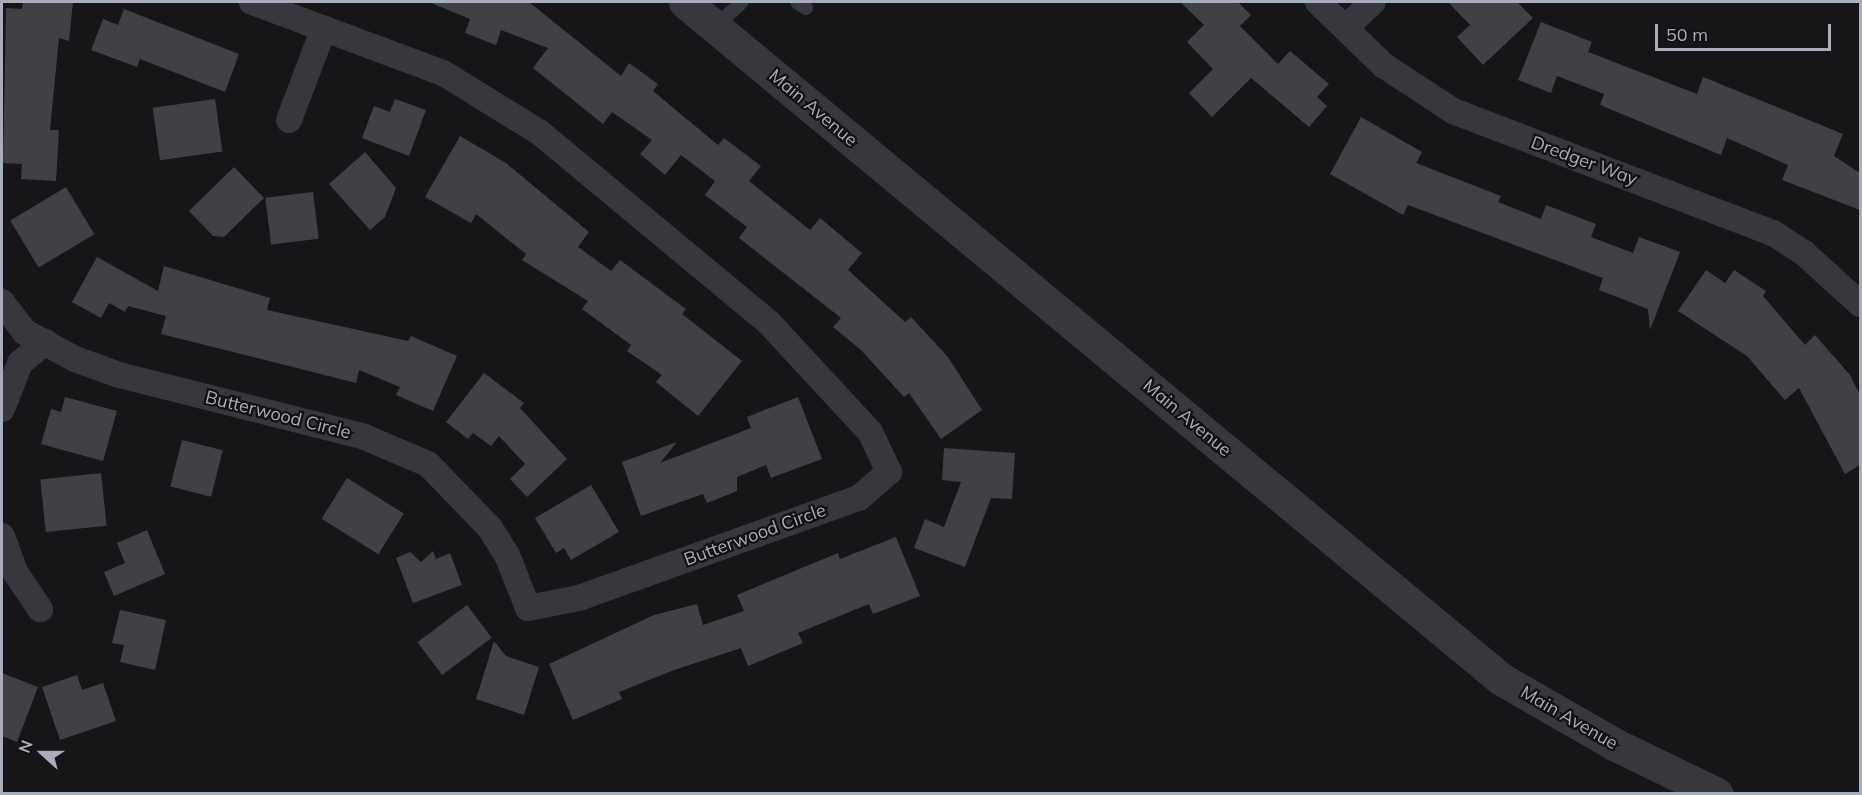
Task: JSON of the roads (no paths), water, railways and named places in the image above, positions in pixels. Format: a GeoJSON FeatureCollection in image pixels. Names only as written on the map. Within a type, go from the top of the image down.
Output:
{"type":"FeatureCollection","features":[{"type":"Feature","properties":{"kind":"street","name":"Butterwood Circle"},"geometry":{"type":"LineString","coordinates":[[2,302],[25,332],[119,375],[362,436],[428,464],[490,528],[507,555],[528,608],[579,598],[859,498],[889,472],[870,432],[768,322],[539,132],[443,73],[252,2]]}},
{"type":"Feature","properties":{"kind":"street","name":"Main Avenue"},"geometry":{"type":"LineString","coordinates":[[685,2],[1501,679],[1616,745],[1717,794]]}},
{"type":"Feature","properties":{"kind":"street","name":"Dredger Way"},"geometry":{"type":"LineString","coordinates":[[1318,2],[1383,64],[1453,111],[1773,233],[1804,253],[1860,304]]}},
{"type":"Feature","properties":{"kind":"street"},"geometry":{"type":"LineString","coordinates":[[1345,28],[1373,2]]}},
{"type":"Feature","properties":{"kind":"street"},"geometry":{"type":"LineString","coordinates":[[289,120],[324,28]]}},
{"type":"Feature","properties":{"kind":"street"},"geometry":{"type":"LineString","coordinates":[[2,409],[20,363],[45,342]]}},
{"type":"Feature","properties":{"kind":"street"},"geometry":{"type":"LineString","coordinates":[[2,536],[27,595],[40,609]]}},
{"type":"Feature","properties":{"kind":"lane"},"geometry":{"type":"LineString","coordinates":[[716,27],[742,2]]}}]}
